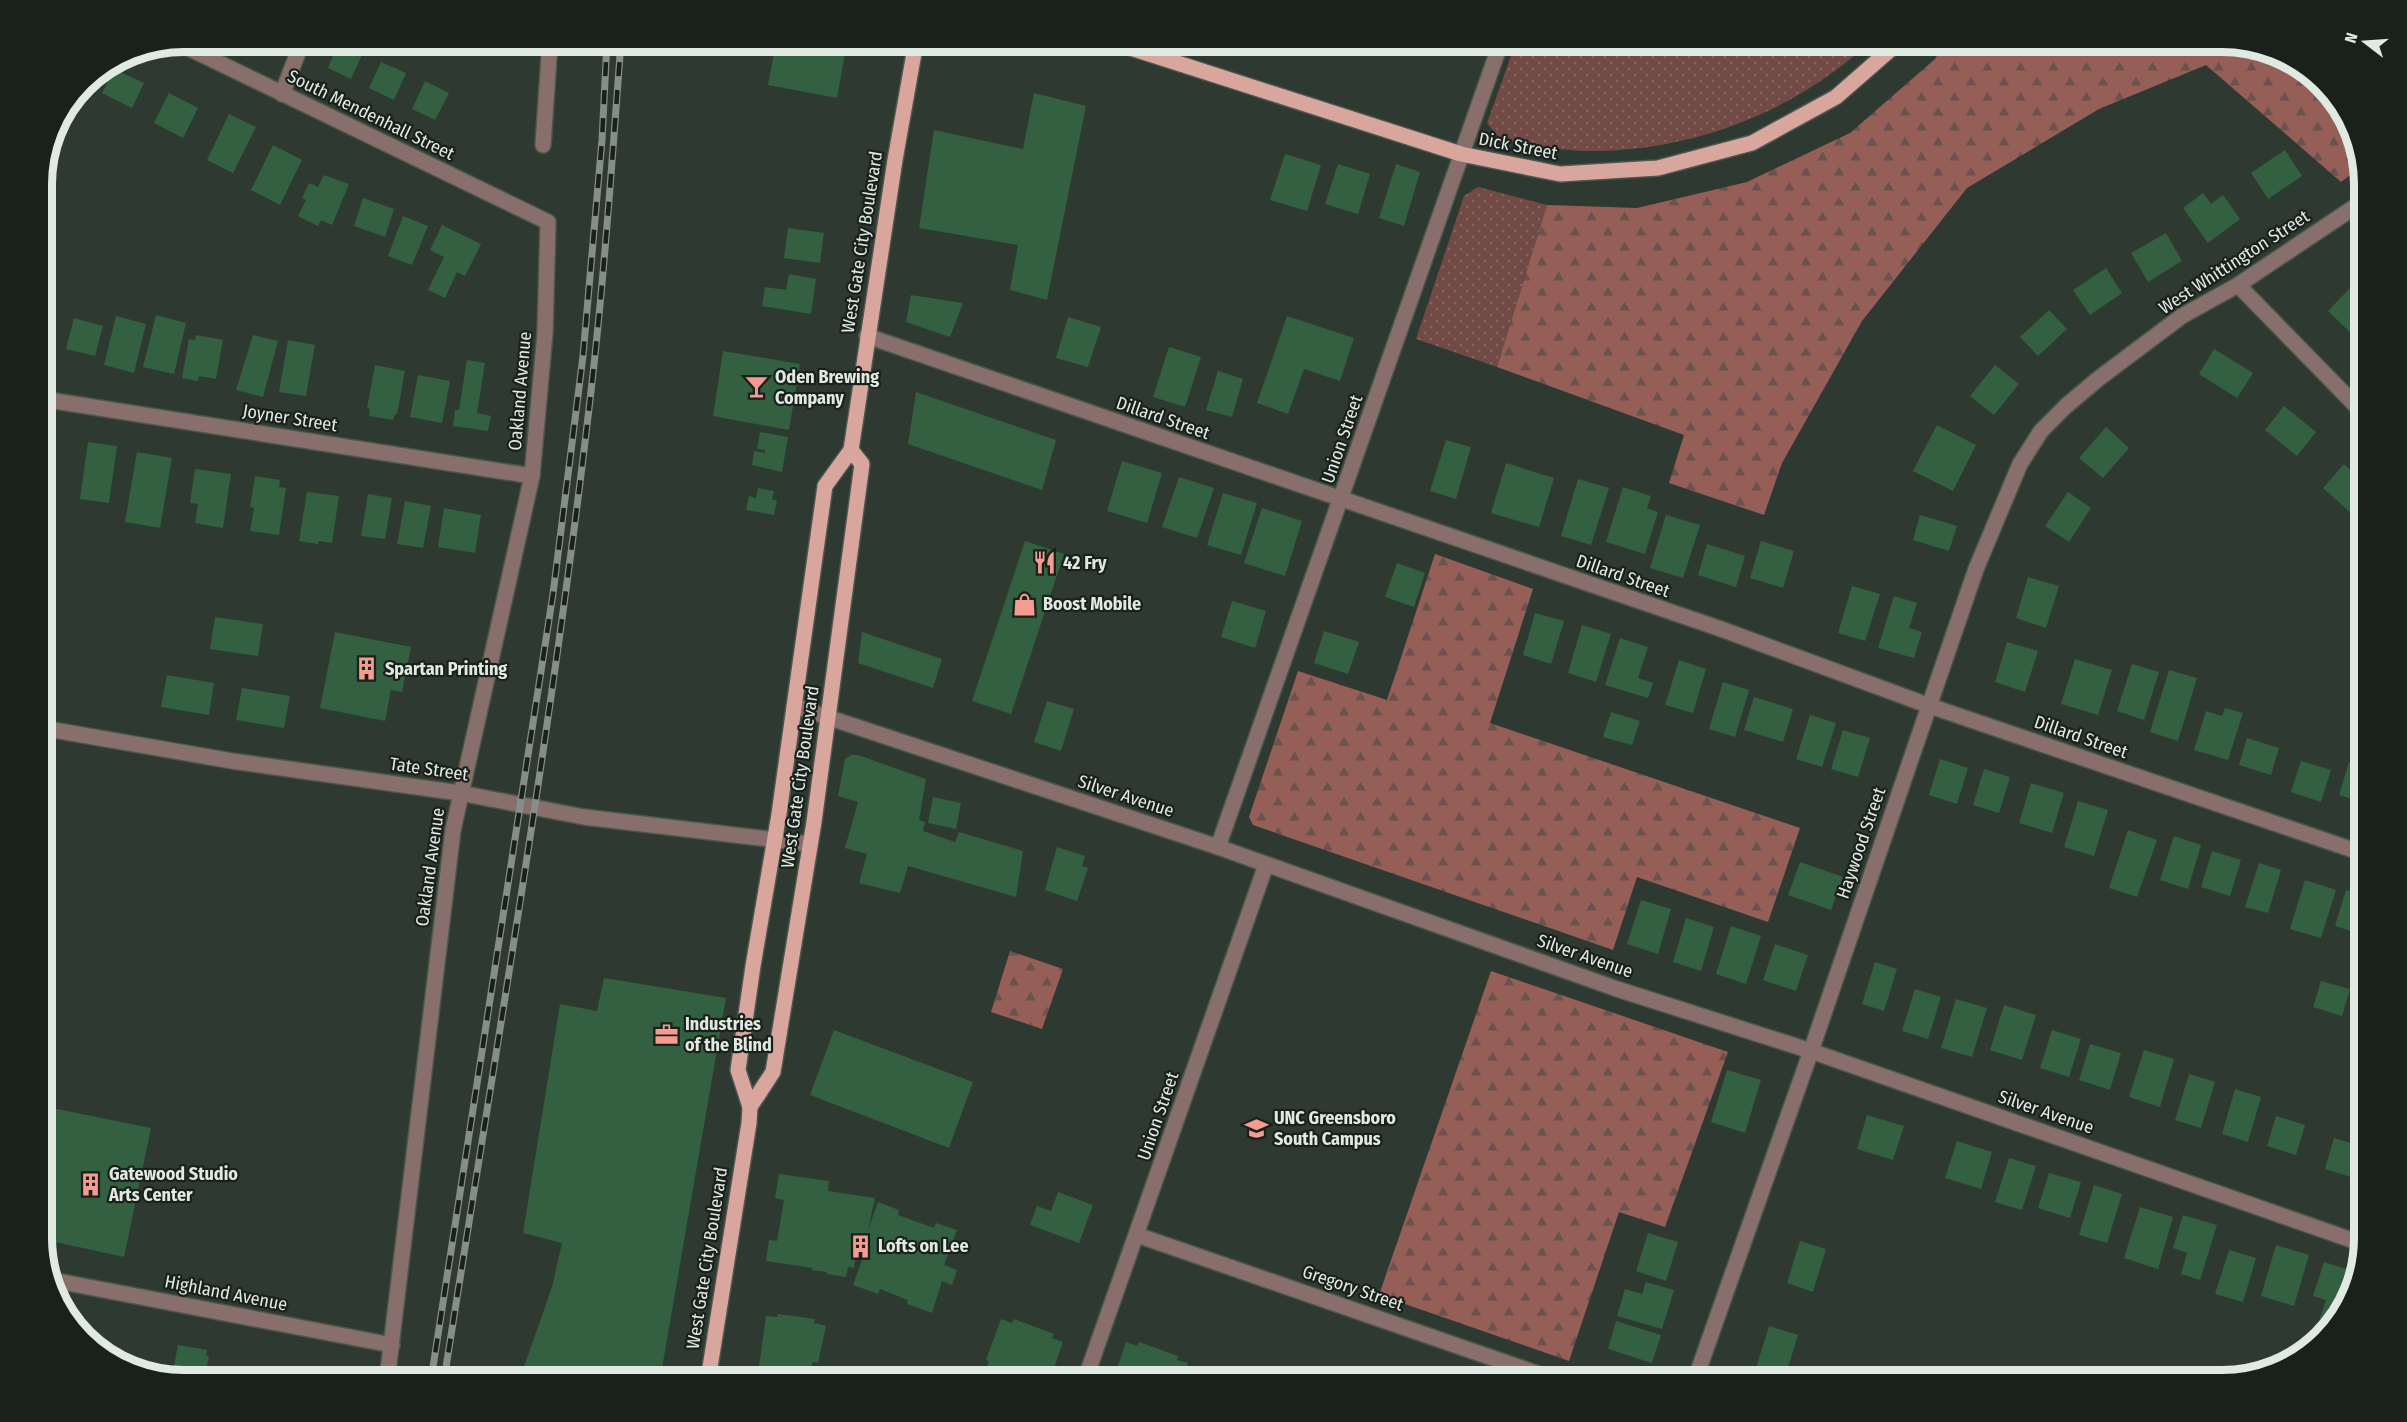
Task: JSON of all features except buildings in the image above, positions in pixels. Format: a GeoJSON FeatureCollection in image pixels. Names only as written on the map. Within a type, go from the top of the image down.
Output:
{"type":"FeatureCollection","features":[{"type":"Feature","properties":{"kind":"main road","name":"Dick Street"},"geometry":{"type":"LineString","coordinates":[[1145,53],[1461,154],[1560,174],[1658,168],[1752,143],[1836,97],[1887,52]]}},
{"type":"Feature","properties":{"kind":"main road","name":"West Gate City Boulevard"},"geometry":{"type":"LineString","coordinates":[[750,1107],[738,1070],[795,706],[825,486],[851,450],[867,336],[914,53]]}},
{"type":"Feature","properties":{"kind":"main road","name":"West Gate City Boulevard"},"geometry":{"type":"LineString","coordinates":[[710,1370],[750,1107],[773,1072],[810,844],[862,464],[851,450]]}},
{"type":"Feature","properties":{"kind":"street","name":"Union Street"},"geometry":{"type":"LineString","coordinates":[[1218,847],[1497,52]]}},
{"type":"Feature","properties":{"kind":"street","name":"South Mendenhall Street"},"geometry":{"type":"LineString","coordinates":[[198,53],[548,222]]}},
{"type":"Feature","properties":{"kind":"street"},"geometry":{"type":"LineString","coordinates":[[282,94],[298,53]]}},
{"type":"Feature","properties":{"kind":"street"},"geometry":{"type":"LineString","coordinates":[[543,146],[549,53]]}},
{"type":"Feature","properties":{"kind":"street","name":"West Whittington Street"},"geometry":{"type":"LineString","coordinates":[[2126,359],[2182,316],[2238,285],[2354,208]]}},
{"type":"Feature","properties":{"kind":"street","name":"Oakland Avenue"},"geometry":{"type":"LineString","coordinates":[[388,1370],[453,830],[532,476],[545,333],[548,222]]}},
{"type":"Feature","properties":{"kind":"street"},"geometry":{"type":"LineString","coordinates":[[2238,285],[2354,404]]}},
{"type":"Feature","properties":{"kind":"street","name":"Dillard Street"},"geometry":{"type":"LineString","coordinates":[[867,336],[1341,501],[1721,629],[1930,706],[2354,850]]}},
{"type":"Feature","properties":{"kind":"street","name":"Haywood Street"},"geometry":{"type":"LineString","coordinates":[[1699,1370],[1811,1051],[1976,569],[2020,464],[2041,431],[2066,406],[2126,359]]}},
{"type":"Feature","properties":{"kind":"street","name":"Joyner Street"},"geometry":{"type":"LineString","coordinates":[[53,401],[532,476]]}},
{"type":"Feature","properties":{"kind":"street","name":"Silver Avenue"},"geometry":{"type":"LineString","coordinates":[[795,706],[1218,847],[1617,989],[1811,1051],[2354,1240]]}},
{"type":"Feature","properties":{"kind":"street","name":"Tate Street"},"geometry":{"type":"LineString","coordinates":[[53,730],[232,761],[460,793],[584,817],[810,844]]}},
{"type":"Feature","properties":{"kind":"street","name":"Union Street"},"geometry":{"type":"LineString","coordinates":[[1089,1370],[1266,865]]}},
{"type":"Feature","properties":{"kind":"street","name":"Gregory Street"},"geometry":{"type":"LineString","coordinates":[[1137,1235],[1527,1370]]}},
{"type":"Feature","properties":{"kind":"street","name":"Highland Avenue"},"geometry":{"type":"LineString","coordinates":[[60,1281],[392,1345]]}},
{"type":"Feature","properties":{"kind":"shaded area"},"geometry":{"type":"Polygon","coordinates":[[[1512,52],[1858,52],[1811,87],[1779,106],[1746,121],[1675,142],[1639,148],[1576,151],[1501,140],[1487,123],[1512,52]]]}},
{"type":"Feature","properties":{"kind":"shaded area"},"geometry":{"type":"Polygon","coordinates":[[[1478,187],[1547,205],[1497,367],[1416,339],[1464,196],[1478,187]]]}},
{"type":"Feature","properties":{"kind":"green space"},"geometry":{"type":"Polygon","coordinates":[[[1939,52],[2223,52],[2257,57],[2289,70],[2316,91],[2327,104],[2348,142],[2354,172],[2341,182],[2206,65],[2099,109],[1967,188],[1862,321],[1782,463],[1764,515],[1669,483],[1684,435],[1497,367],[1547,205],[1637,208],[1747,182],[1850,133],[1935,59],[1939,52]]]}},
{"type":"Feature","properties":{"kind":"green space"},"geometry":{"type":"Polygon","coordinates":[[[1435,554],[1533,589],[1490,723],[1800,828],[1768,922],[1637,877],[1613,950],[1253,825],[1249,817],[1298,671],[1387,700],[1435,554]]]}},
{"type":"Feature","properties":{"kind":"green space"},"geometry":{"type":"Polygon","coordinates":[[[1010,951],[1063,969],[1042,1029],[991,1012],[1010,951]]]}},
{"type":"Feature","properties":{"kind":"green space"},"geometry":{"type":"Polygon","coordinates":[[[1491,971],[1728,1052],[1665,1227],[1619,1212],[1569,1361],[1379,1295],[1491,971]]]}},
{"type":"Feature","properties":{"kind":"railway"},"geometry":{"type":"LineString","coordinates":[[433,1370],[553,594],[583,356],[602,140],[606,53]]}},
{"type":"Feature","properties":{"kind":"railway"},"geometry":{"type":"LineString","coordinates":[[446,1370],[541,768],[575,523],[599,311],[620,53]]}},
{"type":"Feature","properties":{"kind":"place","name":"Oden Brewing Company"},"geometry":{"type":"Point","coordinates":[757,387]}},
{"type":"Feature","properties":{"kind":"place","name":"42 Fry"},"geometry":{"type":"Point","coordinates":[1045,563]}},
{"type":"Feature","properties":{"kind":"place","name":"Boost Mobile"},"geometry":{"type":"Point","coordinates":[1025,604]}},
{"type":"Feature","properties":{"kind":"place","name":"Spartan Printing"},"geometry":{"type":"Point","coordinates":[367,669]}},
{"type":"Feature","properties":{"kind":"place","name":"Industries of the Blind"},"geometry":{"type":"Point","coordinates":[667,1034]}},
{"type":"Feature","properties":{"kind":"place","name":"UNC Greensboro South Campus"},"geometry":{"type":"Point","coordinates":[1256,1128]}},
{"type":"Feature","properties":{"kind":"place","name":"Gatewood Studio Arts Center"},"geometry":{"type":"Point","coordinates":[91,1184]}},
{"type":"Feature","properties":{"kind":"place","name":"Lofts on Lee"},"geometry":{"type":"Point","coordinates":[860,1246]}}]}
